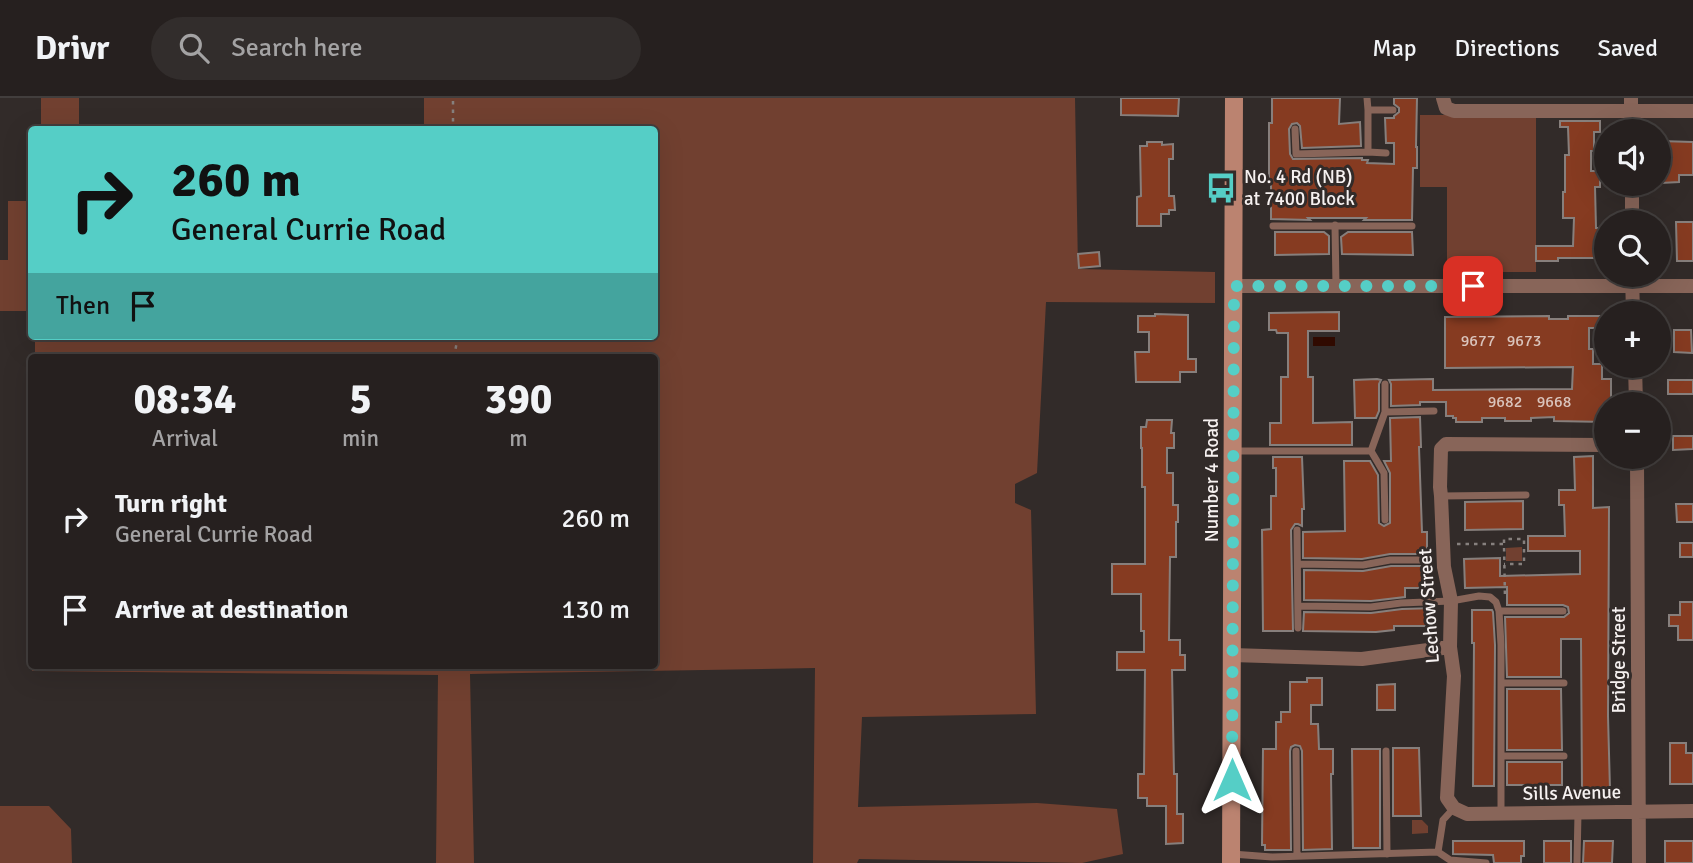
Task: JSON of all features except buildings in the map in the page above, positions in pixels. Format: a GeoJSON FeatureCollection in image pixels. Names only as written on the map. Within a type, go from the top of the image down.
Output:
{"type":"FeatureCollection","features":[{"type":"Feature","properties":{"kind":"main road","name":"Number 4 Road"},"geometry":{"type":"LineString","coordinates":[[1231,858],[1234,98]]}},
{"type":"Feature","properties":{"kind":"street"},"geometry":{"type":"LineString","coordinates":[[1445,103],[1454,111],[1631,104],[1693,111]]}},
{"type":"Feature","properties":{"kind":"street"},"geometry":{"type":"LineString","coordinates":[[1234,286],[1594,282]]}},
{"type":"Feature","properties":{"kind":"street"},"geometry":{"type":"LineString","coordinates":[[1671,284],[1693,286]]}},
{"type":"Feature","properties":{"kind":"street","name":"Lechow Street"},"geometry":{"type":"LineString","coordinates":[[1454,808],[1447,798],[1454,676],[1450,647],[1451,601],[1444,567],[1439,460],[1441,449],[1446,444],[1594,445]]}},
{"type":"Feature","properties":{"kind":"street","name":"Bridge Street"},"geometry":{"type":"LineString","coordinates":[[1637,469],[1639,863]]}},
{"type":"Feature","properties":{"kind":"street"},"geometry":{"type":"LineString","coordinates":[[1232,656],[1362,659],[1450,647]]}},
{"type":"Feature","properties":{"kind":"street","name":"Sills Avenue"},"geometry":{"type":"LineString","coordinates":[[1454,808],[1467,814],[1693,811]]}},
{"type":"Feature","properties":{"kind":"lane"},"geometry":{"type":"LineString","coordinates":[[1367,98],[1368,152]]}},
{"type":"Feature","properties":{"kind":"lane"},"geometry":{"type":"LineString","coordinates":[[1368,110],[1393,110]]}},
{"type":"Feature","properties":{"kind":"lane"},"geometry":{"type":"LineString","coordinates":[[1295,129],[1296,154],[1386,153]]}},
{"type":"Feature","properties":{"kind":"lane"},"geometry":{"type":"LineString","coordinates":[[1335,225],[1336,286]]}},
{"type":"Feature","properties":{"kind":"lane"},"geometry":{"type":"LineString","coordinates":[[1273,226],[1412,226]]}},
{"type":"Feature","properties":{"kind":"lane"},"geometry":{"type":"LineString","coordinates":[[1371,451],[1385,412],[1385,384]]}},
{"type":"Feature","properties":{"kind":"lane"},"geometry":{"type":"LineString","coordinates":[[1385,412],[1434,411]]}},
{"type":"Feature","properties":{"kind":"lane"},"geometry":{"type":"LineString","coordinates":[[1233,451],[1371,451]]}},
{"type":"Feature","properties":{"kind":"lane"},"geometry":{"type":"LineString","coordinates":[[1371,451],[1384,473],[1385,520]]}},
{"type":"Feature","properties":{"kind":"lane"},"geometry":{"type":"LineString","coordinates":[[1441,496],[1526,495]]}},
{"type":"Feature","properties":{"kind":"lane"},"geometry":{"type":"LineString","coordinates":[[1297,530],[1298,628]]}},
{"type":"Feature","properties":{"kind":"lane"},"geometry":{"type":"LineString","coordinates":[[1298,564],[1363,565],[1391,560],[1428,560]]}},
{"type":"Feature","properties":{"kind":"lane"},"geometry":{"type":"LineString","coordinates":[[1298,606],[1371,607],[1451,601],[1479,596],[1490,597],[1496,601],[1501,645],[1501,814]]}},
{"type":"Feature","properties":{"kind":"lane"},"geometry":{"type":"LineString","coordinates":[[1499,611],[1563,611]]}},
{"type":"Feature","properties":{"kind":"lane"},"geometry":{"type":"LineString","coordinates":[[1501,683],[1564,683]]}},
{"type":"Feature","properties":{"kind":"lane"},"geometry":{"type":"LineString","coordinates":[[1296,751],[1297,855]]}},
{"type":"Feature","properties":{"kind":"lane"},"geometry":{"type":"LineString","coordinates":[[1385,751],[1387,854]]}},
{"type":"Feature","properties":{"kind":"lane"},"geometry":{"type":"LineString","coordinates":[[1501,756],[1564,756]]}},
{"type":"Feature","properties":{"kind":"lane"},"geometry":{"type":"LineString","coordinates":[[1438,852],[1443,820],[1454,808]]}},
{"type":"Feature","properties":{"kind":"lane"},"geometry":{"type":"LineString","coordinates":[[1577,863],[1578,813]]}},
{"type":"Feature","properties":{"kind":"lane"},"geometry":{"type":"LineString","coordinates":[[1231,858],[1438,852],[1450,860],[1486,863]]}},
{"type":"Feature","properties":{"kind":"path"},"geometry":{"type":"LineString","coordinates":[[453,98],[453,126]]}},
{"type":"Feature","properties":{"kind":"path"},"geometry":{"type":"LineString","coordinates":[[1499,611],[1505,604],[1504,564],[1504,539],[1524,539],[1524,564],[1504,564]]}},
{"type":"Feature","properties":{"kind":"path"},"geometry":{"type":"LineString","coordinates":[[1457,544],[1504,544]]}},
{"type":"Feature","properties":{"kind":"shaded area"},"geometry":{"type":"Polygon","coordinates":[[[41,98],[79,98],[79,126],[41,126],[41,98]]]}},
{"type":"Feature","properties":{"kind":"shaded area"},"geometry":{"type":"Polygon","coordinates":[[[424,98],[1075,98],[1078,269],[1215,272],[1215,303],[1046,302],[1037,473],[1015,484],[1015,503],[1031,510],[1036,714],[862,717],[858,807],[1037,803],[1117,809],[1123,854],[1082,863],[859,859],[857,863],[813,863],[815,668],[470,674],[474,863],[436,863],[438,675],[32,671],[658,669],[658,354],[35,354],[35,340],[658,340],[658,126],[424,126],[424,98]]]}},
{"type":"Feature","properties":{"kind":"shaded area"},"geometry":{"type":"Polygon","coordinates":[[[1420,115],[1536,115],[1536,272],[1447,272],[1447,187],[1420,187],[1420,115]]]}},
{"type":"Feature","properties":{"kind":"shaded area"},"geometry":{"type":"Polygon","coordinates":[[[8,201],[28,201],[28,311],[0,311],[0,260],[8,260],[8,201]]]}},
{"type":"Feature","properties":{"kind":"shaded area"},"geometry":{"type":"Polygon","coordinates":[[[1313,337],[1335,337],[1335,346],[1313,346],[1313,337]]]}},
{"type":"Feature","properties":{"kind":"shaded area"},"geometry":{"type":"Polygon","coordinates":[[[1522,547],[1522,561],[1506,561],[1506,548],[1522,547]]]}},
{"type":"Feature","properties":{"kind":"shaded area"},"geometry":{"type":"Polygon","coordinates":[[[0,806],[49,806],[71,829],[72,863],[0,863],[0,806]]]}},
{"type":"Feature","properties":{"kind":"shaded area"},"geometry":{"type":"Polygon","coordinates":[[[1412,820],[1422,820],[1428,826],[1428,833],[1412,834],[1412,820]]]}},
{"type":"Feature","properties":{"kind":"place","name":"No. 4 Rd (NB) at 7400 Block"},"geometry":{"type":"Point","coordinates":[1221,188]}},
{"type":"Feature","properties":{"kind":"route"},"geometry":{"type":"LineString","coordinates":[[1232,780],[1234,286],[1473,286]]}}]}
